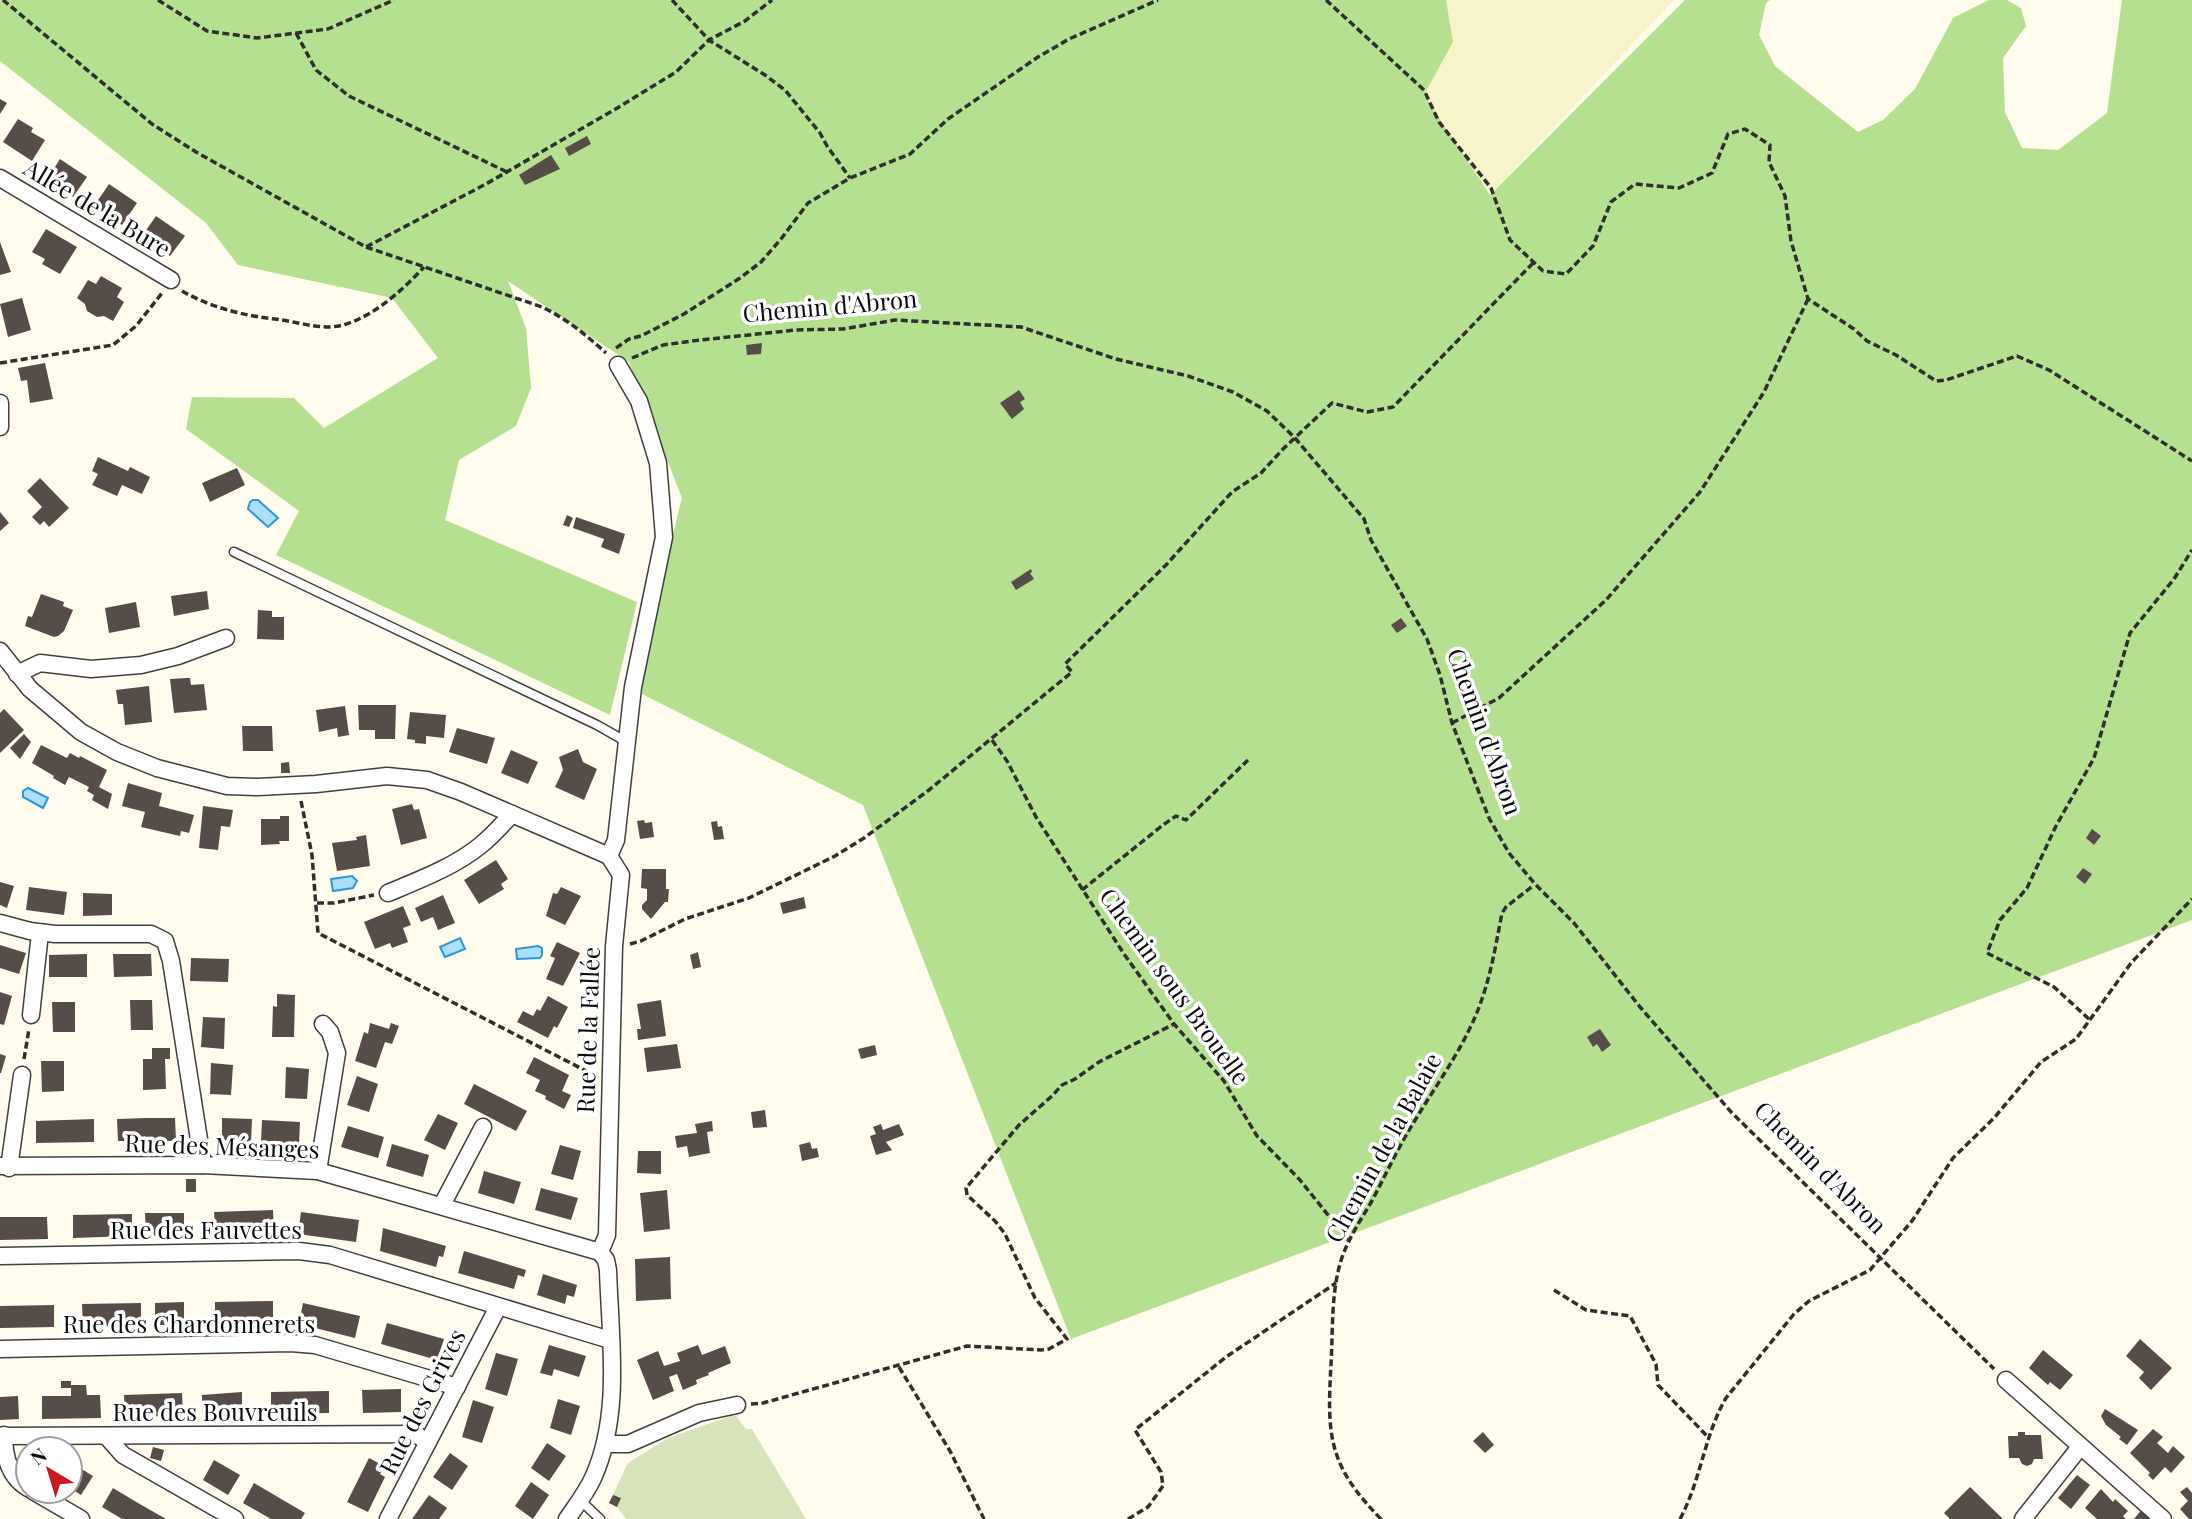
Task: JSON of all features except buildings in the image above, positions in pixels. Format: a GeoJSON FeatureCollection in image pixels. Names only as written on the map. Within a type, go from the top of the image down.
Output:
{"type":"FeatureCollection","features":[{"type":"Feature","properties":{"kind":"street","name":"Allée de la Bure"},"geometry":{"type":"LineString","coordinates":[[0,178],[169,281]]}},
{"type":"Feature","properties":{"kind":"street"},"geometry":{"type":"LineString","coordinates":[[0,651],[44,703],[98,743],[137,760],[227,786],[298,785],[387,776],[413,778],[445,785],[609,856],[616,840],[632,687],[664,537],[658,463],[639,401],[612,359]]}},
{"type":"Feature","properties":{"kind":"street"},"geometry":{"type":"LineString","coordinates":[[0,403],[0,427]]}},
{"type":"Feature","properties":{"kind":"street"},"geometry":{"type":"LineString","coordinates":[[17,674],[40,663],[91,669],[141,665],[178,656],[226,638]]}},
{"type":"Feature","properties":{"kind":"street"},"geometry":{"type":"LineString","coordinates":[[388,893],[430,876],[479,847],[512,814]]}},
{"type":"Feature","properties":{"kind":"street","name":"Rue de la Fallée"},"geometry":{"type":"LineString","coordinates":[[567,1519],[593,1479],[605,1444],[610,1408],[612,1374],[608,1270],[606,1260],[600,1252],[607,1235],[614,946],[621,875],[609,856]]}},
{"type":"Feature","properties":{"kind":"street"},"geometry":{"type":"LineString","coordinates":[[0,923],[40,933],[151,934],[161,937],[171,961],[203,1165]]}},
{"type":"Feature","properties":{"kind":"street"},"geometry":{"type":"LineString","coordinates":[[31,1015],[40,933]]}},
{"type":"Feature","properties":{"kind":"street"},"geometry":{"type":"LineString","coordinates":[[318,1171],[337,1053],[330,1032],[323,1024]]}},
{"type":"Feature","properties":{"kind":"street"},"geometry":{"type":"LineString","coordinates":[[4,1167],[22,1075]]}},
{"type":"Feature","properties":{"kind":"street"},"geometry":{"type":"LineString","coordinates":[[442,1205],[483,1126]]}},
{"type":"Feature","properties":{"kind":"street","name":"Rue des Mésanges"},"geometry":{"type":"LineString","coordinates":[[4,1167],[203,1165],[318,1171],[600,1252]]}},
{"type":"Feature","properties":{"kind":"street","name":"Rue des Fauvettes"},"geometry":{"type":"LineString","coordinates":[[0,1256],[299,1251],[330,1255],[610,1340]]}},
{"type":"Feature","properties":{"kind":"street","name":"Rue des Grives"},"geometry":{"type":"LineString","coordinates":[[388,1519],[498,1307]]}},
{"type":"Feature","properties":{"kind":"street","name":"Rue des Chardonnerets"},"geometry":{"type":"LineString","coordinates":[[0,1349],[291,1343],[315,1345],[457,1387]]}},
{"type":"Feature","properties":{"kind":"street"},"geometry":{"type":"LineString","coordinates":[[2006,1380],[2163,1519]]}},
{"type":"Feature","properties":{"kind":"street"},"geometry":{"type":"LineString","coordinates":[[605,1444],[628,1444],[699,1413],[737,1405]]}},
{"type":"Feature","properties":{"kind":"street","name":"Rue des Bouvreuils"},"geometry":{"type":"LineString","coordinates":[[2,1436],[415,1434],[428,1442]]}},
{"type":"Feature","properties":{"kind":"street"},"geometry":{"type":"LineString","coordinates":[[2,1436],[14,1476]]}},
{"type":"Feature","properties":{"kind":"street"},"geometry":{"type":"LineString","coordinates":[[107,1437],[123,1455],[235,1519]]}},
{"type":"Feature","properties":{"kind":"street"},"geometry":{"type":"LineString","coordinates":[[2023,1519],[2080,1447]]}},
{"type":"Feature","properties":{"kind":"street"},"geometry":{"type":"LineString","coordinates":[[58,1505],[82,1519]]}},
{"type":"Feature","properties":{"kind":"lane"},"geometry":{"type":"LineString","coordinates":[[234,552],[597,725],[627,742]]}},
{"type":"Feature","properties":{"kind":"lane"},"geometry":{"type":"LineString","coordinates":[[580,1500],[600,1519]]}},
{"type":"Feature","properties":{"kind":"path"},"geometry":{"type":"LineString","coordinates":[[3,0],[152,124],[197,152],[366,247],[542,307],[581,331],[612,359],[629,340],[684,314],[761,262],[808,203],[850,178],[909,154],[948,119],[1069,39],[1158,0]]}},
{"type":"Feature","properties":{"kind":"path"},"geometry":{"type":"LineString","coordinates":[[158,0],[207,31],[257,38],[328,29],[394,0]]}},
{"type":"Feature","properties":{"kind":"path"},"geometry":{"type":"LineString","coordinates":[[672,0],[709,40],[785,90],[820,133],[850,178]]}},
{"type":"Feature","properties":{"kind":"path"},"geometry":{"type":"LineString","coordinates":[[366,247],[507,172],[676,72],[709,40],[745,21],[772,0]]}},
{"type":"Feature","properties":{"kind":"path"},"geometry":{"type":"LineString","coordinates":[[1326,0],[1423,90],[1439,122],[1491,188],[1510,240],[1543,271],[1566,274],[1593,246],[1611,202],[1635,184],[1679,188],[1712,173],[1728,134],[1745,129],[1770,145],[1769,162],[1785,196],[1791,241],[1808,299],[1854,329],[1867,341],[1936,380],[1946,380],[2017,356],[2049,370],[2192,461]]}},
{"type":"Feature","properties":{"kind":"path"},"geometry":{"type":"LineString","coordinates":[[296,33],[316,70],[348,96],[507,172]]}},
{"type":"Feature","properties":{"kind":"path"},"geometry":{"type":"LineString","coordinates":[[614,946],[641,942],[685,919],[735,904],[835,856],[929,790],[1072,672],[1065,664],[1166,565],[1232,492],[1261,473],[1332,403],[1367,412],[1393,408],[1534,262]]}},
{"type":"Feature","properties":{"kind":"path"},"geometry":{"type":"LineString","coordinates":[[0,363],[114,345],[136,326],[169,281],[194,298],[261,319],[332,327],[350,322],[385,303],[403,290],[424,267]]}},
{"type":"Feature","properties":{"kind":"path"},"geometry":{"type":"LineString","coordinates":[[1452,723],[1499,698],[1606,600],[1700,492],[1764,392],[1808,299]]}},
{"type":"Feature","properties":{"kind":"path","name":"Chemin d'Abron"},"geometry":{"type":"LineString","coordinates":[[612,359],[663,345],[796,330],[844,329],[895,320],[1021,327],[1116,359],[1188,376],[1233,392],[1267,411],[1295,438],[1364,519],[1371,540],[1427,639],[1440,675],[1452,723],[1498,837],[1535,884],[1574,923],[1640,1007],[1732,1113],[2006,1380]]}},
{"type":"Feature","properties":{"kind":"path"},"geometry":{"type":"LineString","coordinates":[[2089,1019],[2054,987],[1987,953],[2000,920],[2026,888],[2056,826],[2094,758],[2130,633],[2174,579],[2192,550]]}},
{"type":"Feature","properties":{"kind":"path","name":"Chemin sous Brouelle"},"geometry":{"type":"LineString","coordinates":[[992,740],[1015,776],[1036,817],[1124,954],[1174,1024],[1224,1081],[1257,1136],[1300,1180],[1348,1240]]}},
{"type":"Feature","properties":{"kind":"path"},"geometry":{"type":"LineString","coordinates":[[1082,890],[1176,816],[1186,820],[1248,760]]}},
{"type":"Feature","properties":{"kind":"path"},"geometry":{"type":"LineString","coordinates":[[298,785],[312,855],[318,933],[598,1077],[611,1077]]}},
{"type":"Feature","properties":{"kind":"path","name":"Chemin de la Balaie"},"geometry":{"type":"LineString","coordinates":[[1381,1519],[1354,1488],[1337,1459],[1331,1442],[1328,1410],[1336,1283],[1348,1240],[1410,1129],[1455,1059],[1472,1025],[1488,987],[1502,913],[1535,884]]}},
{"type":"Feature","properties":{"kind":"path"},"geometry":{"type":"LineString","coordinates":[[317,903],[334,903],[388,893]]}},
{"type":"Feature","properties":{"kind":"path"},"geometry":{"type":"LineString","coordinates":[[1680,1519],[1699,1472],[1708,1437],[1726,1398],[1794,1314],[1809,1301],[1870,1269],[1880,1259],[1912,1221],[1953,1158],[1994,1118],[2041,1062],[2076,1039],[2131,963],[2192,899]]}},
{"type":"Feature","properties":{"kind":"path"},"geometry":{"type":"LineString","coordinates":[[22,1075],[31,1015]]}},
{"type":"Feature","properties":{"kind":"path"},"geometry":{"type":"LineString","coordinates":[[737,1405],[763,1403],[967,1346],[1041,1350],[1049,1349],[1067,1339],[1035,1298],[1005,1234],[967,1195],[966,1188],[1019,1125],[1062,1085],[1099,1062],[1174,1024]]}},
{"type":"Feature","properties":{"kind":"path"},"geometry":{"type":"LineString","coordinates":[[1128,1519],[1149,1507],[1163,1486],[1161,1472],[1135,1430],[1226,1357],[1336,1283]]}},
{"type":"Feature","properties":{"kind":"path"},"geometry":{"type":"LineString","coordinates":[[1554,1290],[1586,1310],[1630,1316],[1656,1364],[1658,1385],[1708,1437]]}},
{"type":"Feature","properties":{"kind":"path"},"geometry":{"type":"LineString","coordinates":[[899,1367],[950,1451],[984,1519]]}},
{"type":"Feature","properties":{"kind":"shaded area"},"geometry":{"type":"Polygon","coordinates":[[[1446,0],[1674,0],[1490,195],[1424,95],[1453,42],[1446,0]]]}},
{"type":"Feature","properties":{"kind":"green space"},"geometry":{"type":"Polygon","coordinates":[[[0,0],[1446,0],[1453,42],[1424,95],[1490,195],[1685,0],[1770,0],[1766,3],[1759,35],[1775,66],[1858,132],[1883,120],[1915,89],[1953,18],[1989,0],[2007,0],[2021,8],[2026,26],[2003,58],[2005,112],[2022,148],[2058,150],[2107,113],[2122,0],[2192,0],[2192,920],[1071,1339],[863,805],[634,690],[682,498],[629,362],[508,281],[526,328],[531,388],[516,426],[459,460],[445,520],[637,602],[610,715],[276,555],[299,511],[186,429],[192,397],[294,398],[324,428],[438,358],[392,298],[238,265],[206,223],[0,61],[0,0]]]}},
{"type":"Feature","properties":{"kind":"green space"},"geometry":{"type":"Polygon","coordinates":[[[736,1416],[746,1429],[752,1429],[806,1519],[626,1519],[617,1507],[609,1503],[628,1463],[668,1438],[736,1416]]]}},
{"type":"Feature","properties":{"kind":"water"},"geometry":{"type":"Polygon","coordinates":[[[253,500],[258,500],[278,518],[268,527],[248,509],[253,500]]]}},
{"type":"Feature","properties":{"kind":"water"},"geometry":{"type":"Polygon","coordinates":[[[28,788],[48,798],[43,808],[23,797],[23,791],[28,788]]]}},
{"type":"Feature","properties":{"kind":"water"},"geometry":{"type":"Polygon","coordinates":[[[352,876],[357,881],[353,888],[333,891],[331,879],[352,876]]]}},
{"type":"Feature","properties":{"kind":"water"},"geometry":{"type":"Polygon","coordinates":[[[460,938],[465,949],[445,957],[440,947],[460,938]]]}},
{"type":"Feature","properties":{"kind":"water"},"geometry":{"type":"Polygon","coordinates":[[[538,946],[542,948],[540,958],[517,959],[516,949],[538,946]]]}}]}
